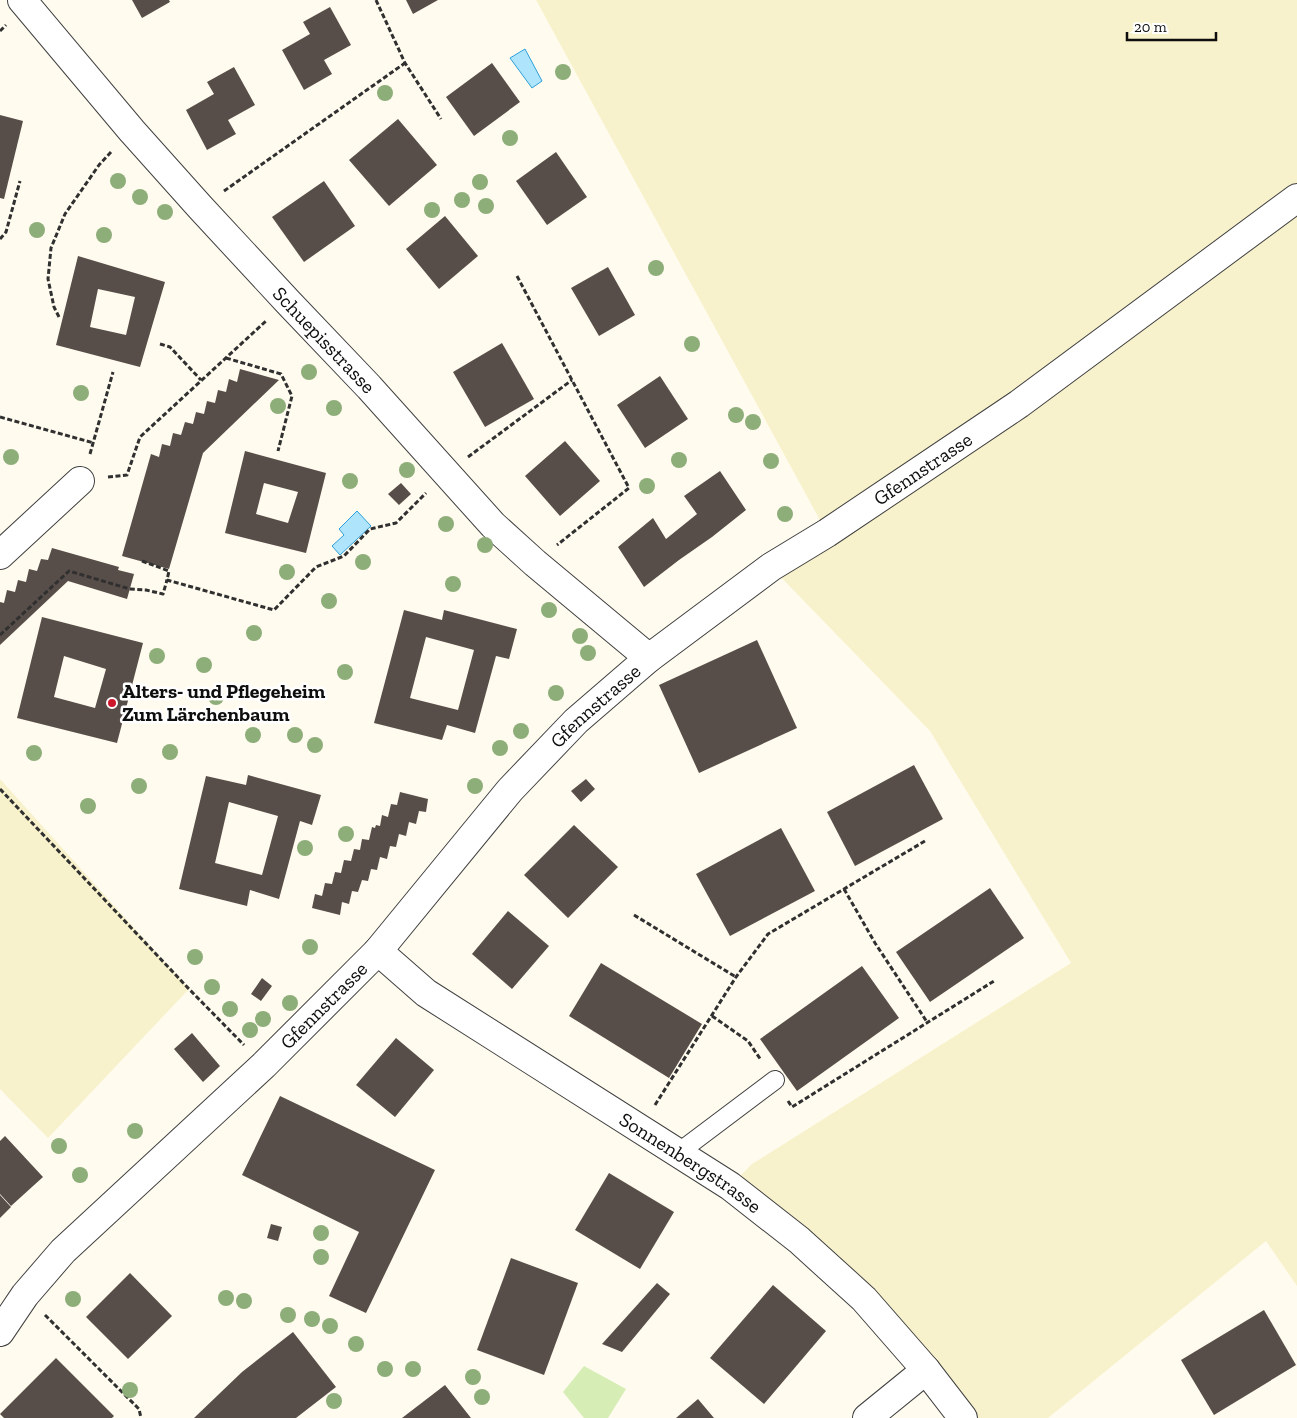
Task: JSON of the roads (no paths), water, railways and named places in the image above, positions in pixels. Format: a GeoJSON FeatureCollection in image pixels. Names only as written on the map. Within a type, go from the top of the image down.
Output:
{"type":"FeatureCollection","features":[{"type":"Feature","properties":{"kind":"street","name":"Schuepisstrasse"},"geometry":{"type":"LineString","coordinates":[[22,0],[132,131],[200,207],[369,387],[493,525],[535,563],[649,658]]}},
{"type":"Feature","properties":{"kind":"street","name":"Gfennstrasse"},"geometry":{"type":"LineString","coordinates":[[0,1332],[25,1295],[63,1251],[264,1066],[378,951],[510,790],[576,720],[649,658],[771,567],[827,533],[1019,404],[1297,198]]}},
{"type":"Feature","properties":{"kind":"street"},"geometry":{"type":"LineString","coordinates":[[0,555],[80,481]]}},
{"type":"Feature","properties":{"kind":"street","name":"Sonnenbergstrasse"},"geometry":{"type":"LineString","coordinates":[[378,951],[426,993],[730,1186],[799,1240],[864,1300],[926,1370],[963,1418]]}},
{"type":"Feature","properties":{"kind":"street"},"geometry":{"type":"LineString","coordinates":[[867,1418],[926,1370]]}},
{"type":"Feature","properties":{"kind":"lane"},"geometry":{"type":"LineString","coordinates":[[678,1153],[775,1080]]}},
{"type":"Feature","properties":{"kind":"water"},"geometry":{"type":"Polygon","coordinates":[[[525,49],[542,81],[532,88],[510,58],[525,49]]]}},
{"type":"Feature","properties":{"kind":"water"},"geometry":{"type":"Polygon","coordinates":[[[357,511],[371,526],[340,555],[332,546],[344,535],[339,529],[357,511]]]}},
{"type":"Feature","properties":{"kind":"place","name":"Alters- und Pflegeheim Zum Lärchenbaum"},"geometry":{"type":"Point","coordinates":[112,703]}}]}
